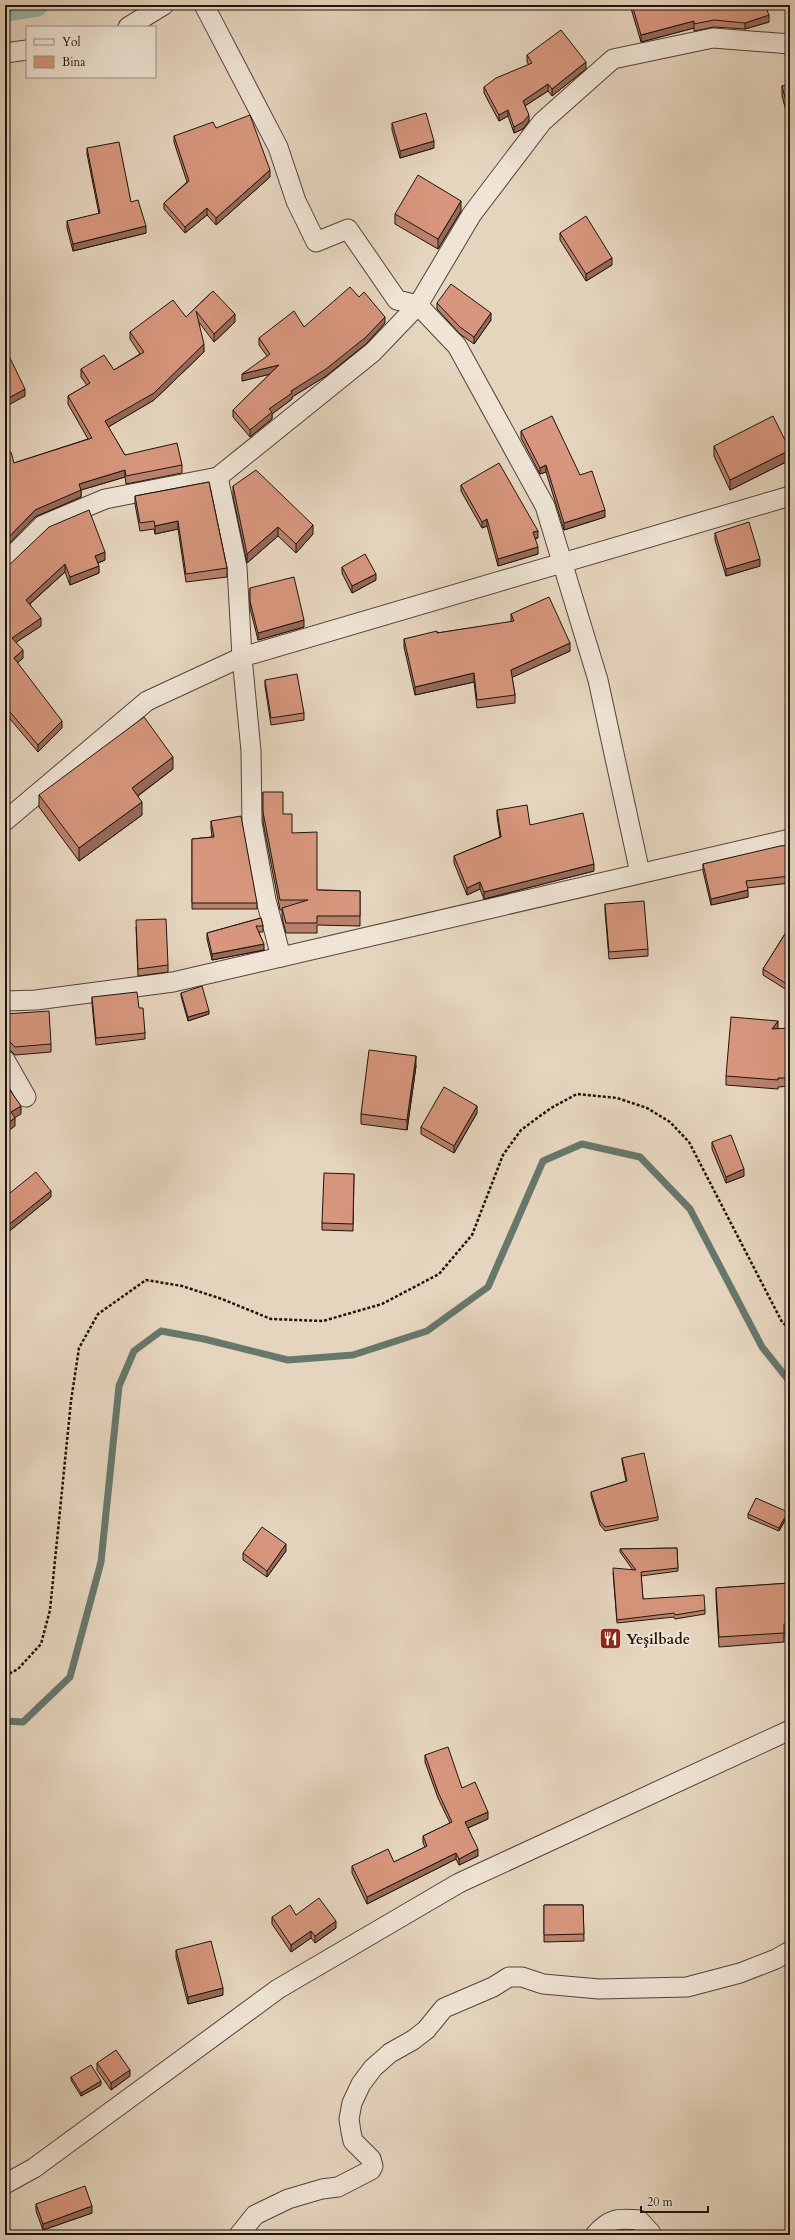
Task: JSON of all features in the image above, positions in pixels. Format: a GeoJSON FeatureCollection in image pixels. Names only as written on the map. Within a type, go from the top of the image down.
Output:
{"type":"FeatureCollection","features":[{"type":"Feature","properties":{"kind":"street"},"geometry":{"type":"LineString","coordinates":[[130,26],[164,5]]}},
{"type":"Feature","properties":{"kind":"street"},"geometry":{"type":"LineString","coordinates":[[204,5],[278,147],[296,201],[316,242],[348,229],[397,300],[418,306],[458,346],[545,506],[561,564],[598,680],[640,874]]}},
{"type":"Feature","properties":{"kind":"street"},"geometry":{"type":"LineString","coordinates":[[5,563],[43,525],[105,498],[218,477],[373,352],[418,306],[472,214],[542,122],[613,59],[713,38],[790,44]]}},
{"type":"Feature","properties":{"kind":"street"},"geometry":{"type":"LineString","coordinates":[[5,53],[26,50]]}},
{"type":"Feature","properties":{"kind":"street"},"geometry":{"type":"LineString","coordinates":[[218,477],[237,567],[242,657],[251,751],[252,823],[266,900],[281,957]]}},
{"type":"Feature","properties":{"kind":"street"},"geometry":{"type":"LineString","coordinates":[[5,821],[147,701],[242,657],[790,496]]}},
{"type":"Feature","properties":{"kind":"street"},"geometry":{"type":"LineString","coordinates":[[5,1001],[36,1000],[173,982],[790,839]]}},
{"type":"Feature","properties":{"kind":"street"},"geometry":{"type":"LineString","coordinates":[[5,1060],[26,1097]]}},
{"type":"Feature","properties":{"kind":"street"},"geometry":{"type":"LineString","coordinates":[[5,2184],[34,2168],[278,1989],[458,1883],[790,1730]]}},
{"type":"Feature","properties":{"kind":"street"},"geometry":{"type":"LineString","coordinates":[[239,2235],[255,2215],[288,2199],[338,2186],[371,2170],[373,2166],[371,2159],[358,2147],[351,2132],[349,2119],[352,2103],[360,2084],[373,2068],[390,2053],[413,2040],[426,2030],[444,2008],[493,1987],[509,1977],[522,1977],[543,1984],[599,1988],[687,1987],[740,1973],[776,1959],[790,1951]]}},
{"type":"Feature","properties":{"kind":"street"},"geometry":{"type":"LineString","coordinates":[[595,2235],[600,2229],[617,2218],[640,2220],[651,2235]]}},
{"type":"Feature","properties":{"kind":"path"},"geometry":{"type":"LineString","coordinates":[[5,1676],[18,1669],[41,1644],[50,1610],[71,1400],[79,1348],[98,1314],[146,1280],[182,1286],[222,1299],[271,1319],[323,1321],[382,1304],[439,1274],[472,1235],[503,1155],[521,1130],[551,1108],[577,1094],[617,1098],[647,1108],[670,1122],[689,1142],[782,1322],[790,1329]]}},
{"type":"Feature","properties":{"kind":"building"},"geometry":{"type":"Polygon","coordinates":[[[632,5],[674,5],[674,7],[694,5],[765,5],[769,15],[745,23],[714,20],[694,24],[694,21],[641,35],[632,5]]]}},
{"type":"Feature","properties":{"kind":"building"},"geometry":{"type":"Polygon","coordinates":[[[561,30],[586,62],[552,89],[548,84],[523,101],[529,115],[523,122],[514,127],[508,110],[499,115],[484,87],[496,78],[532,63],[527,55],[561,30]]]}},
{"type":"Feature","properties":{"kind":"building"},"geometry":{"type":"Polygon","coordinates":[[[790,84],[790,116],[782,86],[790,84]]]}},
{"type":"Feature","properties":{"kind":"building"},"geometry":{"type":"Polygon","coordinates":[[[426,113],[434,141],[400,151],[392,123],[426,113]]]}},
{"type":"Feature","properties":{"kind":"building"},"geometry":{"type":"Polygon","coordinates":[[[250,115],[270,170],[216,218],[207,208],[185,227],[164,203],[189,181],[174,136],[213,122],[216,128],[250,115]]]}},
{"type":"Feature","properties":{"kind":"building"},"geometry":{"type":"Polygon","coordinates":[[[119,142],[131,202],[138,200],[146,226],[73,244],[67,221],[100,213],[87,148],[119,142]]]}},
{"type":"Feature","properties":{"kind":"building"},"geometry":{"type":"Polygon","coordinates":[[[418,175],[461,201],[438,239],[395,214],[418,175]]]}},
{"type":"Feature","properties":{"kind":"building"},"geometry":{"type":"Polygon","coordinates":[[[586,216],[612,258],[586,274],[560,233],[586,216]]]}},
{"type":"Feature","properties":{"kind":"building"},"geometry":{"type":"Polygon","coordinates":[[[451,284],[491,313],[474,337],[460,327],[437,303],[451,284]]]}},
{"type":"Feature","properties":{"kind":"building"},"geometry":{"type":"Polygon","coordinates":[[[350,287],[359,297],[364,292],[385,317],[366,337],[326,369],[291,391],[292,393],[269,409],[272,412],[250,430],[233,410],[279,365],[242,374],[270,354],[259,338],[294,311],[304,327],[350,287]]]}},
{"type":"Feature","properties":{"kind":"building"},"geometry":{"type":"Polygon","coordinates":[[[213,291],[235,314],[214,334],[196,311],[204,344],[154,393],[105,421],[125,455],[177,443],[182,465],[126,476],[125,470],[79,484],[81,490],[35,510],[5,541],[5,454],[11,452],[14,463],[92,438],[68,396],[90,383],[81,369],[104,355],[114,370],[144,352],[130,332],[173,300],[186,317],[213,291]]]}},
{"type":"Feature","properties":{"kind":"building"},"geometry":{"type":"Polygon","coordinates":[[[9,356],[25,389],[5,400],[5,358],[9,356]]]}},
{"type":"Feature","properties":{"kind":"building"},"geometry":{"type":"Polygon","coordinates":[[[552,416],[580,475],[592,471],[605,510],[564,523],[546,465],[540,468],[521,431],[552,416]]]}},
{"type":"Feature","properties":{"kind":"building"},"geometry":{"type":"Polygon","coordinates":[[[773,416],[790,450],[730,480],[714,446],[773,416]]]}},
{"type":"Feature","properties":{"kind":"building"},"geometry":{"type":"Polygon","coordinates":[[[499,463],[538,531],[533,532],[538,547],[498,559],[487,519],[482,522],[461,485],[499,463]]]}},
{"type":"Feature","properties":{"kind":"building"},"geometry":{"type":"Polygon","coordinates":[[[256,470],[313,525],[296,544],[278,527],[247,554],[233,486],[256,470]]]}},
{"type":"Feature","properties":{"kind":"building"},"geometry":{"type":"Polygon","coordinates":[[[209,482],[227,568],[186,574],[178,521],[155,526],[154,521],[140,523],[135,496],[209,482]]]}},
{"type":"Feature","properties":{"kind":"building"},"geometry":{"type":"Polygon","coordinates":[[[89,510],[105,552],[95,556],[99,566],[70,577],[65,564],[26,600],[41,618],[12,638],[23,650],[14,658],[62,721],[38,745],[5,706],[5,582],[9,578],[5,569],[49,527],[89,510]]]}},
{"type":"Feature","properties":{"kind":"building"},"geometry":{"type":"Polygon","coordinates":[[[749,522],[760,559],[726,569],[715,533],[749,522]]]}},
{"type":"Feature","properties":{"kind":"building"},"geometry":{"type":"Polygon","coordinates":[[[365,554],[376,574],[352,586],[342,567],[365,554]]]}},
{"type":"Feature","properties":{"kind":"building"},"geometry":{"type":"Polygon","coordinates":[[[294,577],[304,620],[258,633],[250,601],[250,588],[294,577]]]}},
{"type":"Feature","properties":{"kind":"building"},"geometry":{"type":"Polygon","coordinates":[[[549,597],[570,643],[511,670],[515,695],[477,700],[474,673],[415,687],[404,639],[437,631],[437,633],[514,621],[511,614],[549,597]]]}},
{"type":"Feature","properties":{"kind":"building"},"geometry":{"type":"Polygon","coordinates":[[[297,674],[304,713],[271,718],[265,680],[297,674]]]}},
{"type":"Feature","properties":{"kind":"building"},"geometry":{"type":"Polygon","coordinates":[[[144,717],[173,757],[132,788],[142,802],[79,848],[39,795],[144,717]]]}},
{"type":"Feature","properties":{"kind":"building"},"geometry":{"type":"Polygon","coordinates":[[[263,792],[283,792],[283,814],[292,814],[292,833],[317,832],[317,890],[360,891],[360,916],[317,916],[317,923],[286,923],[282,908],[308,900],[280,900],[263,812],[263,792]]]}},
{"type":"Feature","properties":{"kind":"building"},"geometry":{"type":"Polygon","coordinates":[[[527,805],[530,825],[583,813],[594,864],[484,892],[480,882],[467,888],[454,856],[501,837],[497,810],[527,805]]]}},
{"type":"Feature","properties":{"kind":"building"},"geometry":{"type":"Polygon","coordinates":[[[241,816],[257,903],[192,903],[192,839],[214,837],[211,821],[241,816]]]}},
{"type":"Feature","properties":{"kind":"building"},"geometry":{"type":"Polygon","coordinates":[[[790,845],[790,876],[746,881],[748,890],[711,899],[703,864],[790,845]]]}},
{"type":"Feature","properties":{"kind":"building"},"geometry":{"type":"Polygon","coordinates":[[[644,901],[648,949],[609,952],[605,904],[644,901]]]}},
{"type":"Feature","properties":{"kind":"building"},"geometry":{"type":"Polygon","coordinates":[[[261,918],[263,926],[256,926],[264,944],[212,954],[207,933],[261,918]]]}},
{"type":"Feature","properties":{"kind":"building"},"geometry":{"type":"Polygon","coordinates":[[[166,919],[168,965],[138,969],[136,920],[166,919]]]}},
{"type":"Feature","properties":{"kind":"building"},"geometry":{"type":"Polygon","coordinates":[[[790,926],[790,986],[763,969],[790,926]]]}},
{"type":"Feature","properties":{"kind":"building"},"geometry":{"type":"Polygon","coordinates":[[[202,986],[209,1011],[188,1017],[181,993],[202,986]]]}},
{"type":"Feature","properties":{"kind":"building"},"geometry":{"type":"Polygon","coordinates":[[[137,992],[139,1008],[143,1008],[145,1033],[96,1038],[92,997],[137,992]]]}},
{"type":"Feature","properties":{"kind":"building"},"geometry":{"type":"Polygon","coordinates":[[[49,1011],[51,1044],[15,1047],[10,1042],[5,1041],[5,1014],[49,1011]]]}},
{"type":"Feature","properties":{"kind":"building"},"geometry":{"type":"Polygon","coordinates":[[[731,1017],[778,1021],[772,1029],[790,1028],[790,1078],[778,1078],[778,1080],[726,1076],[731,1017]]]}},
{"type":"Feature","properties":{"kind":"building"},"geometry":{"type":"Polygon","coordinates":[[[369,1050],[416,1056],[407,1120],[361,1114],[369,1050]]]}},
{"type":"Feature","properties":{"kind":"building"},"geometry":{"type":"Polygon","coordinates":[[[5,1083],[21,1106],[11,1112],[15,1118],[5,1125],[5,1083]]]}},
{"type":"Feature","properties":{"kind":"building"},"geometry":{"type":"Polygon","coordinates":[[[444,1087],[477,1106],[454,1146],[421,1127],[444,1087]]]}},
{"type":"Feature","properties":{"kind":"building"},"geometry":{"type":"Polygon","coordinates":[[[731,1135],[744,1169],[726,1177],[712,1142],[731,1135]]]}},
{"type":"Feature","properties":{"kind":"building"},"geometry":{"type":"Polygon","coordinates":[[[36,1172],[51,1191],[7,1226],[5,1224],[5,1197],[36,1172]]]}},
{"type":"Feature","properties":{"kind":"building"},"geometry":{"type":"Polygon","coordinates":[[[324,1173],[354,1174],[353,1224],[322,1223],[324,1173]]]}},
{"type":"Feature","properties":{"kind":"building"},"geometry":{"type":"Polygon","coordinates":[[[644,1453],[658,1517],[605,1527],[600,1521],[591,1492],[627,1481],[622,1458],[644,1453]]]}},
{"type":"Feature","properties":{"kind":"building"},"geometry":{"type":"Polygon","coordinates":[[[756,1498],[788,1512],[779,1528],[748,1514],[756,1498]]]}},
{"type":"Feature","properties":{"kind":"building"},"geometry":{"type":"Polygon","coordinates":[[[262,1527],[286,1544],[267,1571],[243,1553],[262,1527]]]}},
{"type":"Feature","properties":{"kind":"building"},"geometry":{"type":"Polygon","coordinates":[[[677,1548],[678,1568],[641,1572],[643,1599],[704,1595],[705,1610],[675,1615],[674,1613],[617,1620],[613,1568],[636,1570],[620,1549],[677,1548]]]}},
{"type":"Feature","properties":{"kind":"building"},"geometry":{"type":"Polygon","coordinates":[[[790,1583],[790,1624],[784,1624],[784,1633],[719,1637],[716,1588],[790,1583]]]}},
{"type":"Feature","properties":{"kind":"building"},"geometry":{"type":"Polygon","coordinates":[[[448,1747],[462,1788],[475,1782],[488,1812],[465,1822],[478,1849],[459,1859],[456,1853],[367,1897],[352,1866],[388,1849],[394,1862],[427,1846],[423,1836],[452,1822],[438,1792],[425,1755],[448,1747]]]}},
{"type":"Feature","properties":{"kind":"building"},"geometry":{"type":"Polygon","coordinates":[[[319,1898],[336,1921],[315,1936],[311,1931],[291,1945],[272,1917],[290,1905],[296,1915],[319,1898]]]}},
{"type":"Feature","properties":{"kind":"building"},"geometry":{"type":"Polygon","coordinates":[[[544,1905],[583,1905],[584,1934],[544,1935],[544,1905]]]}},
{"type":"Feature","properties":{"kind":"building"},"geometry":{"type":"Polygon","coordinates":[[[211,1941],[223,1988],[188,1997],[176,1950],[211,1941]]]}},
{"type":"Feature","properties":{"kind":"building"},"geometry":{"type":"Polygon","coordinates":[[[116,2050],[130,2070],[111,2083],[97,2063],[116,2050]]]}},
{"type":"Feature","properties":{"kind":"building"},"geometry":{"type":"Polygon","coordinates":[[[91,2065],[101,2081],[81,2093],[71,2077],[91,2065]]]}},
{"type":"Feature","properties":{"kind":"building"},"geometry":{"type":"Polygon","coordinates":[[[85,2186],[92,2206],[43,2224],[36,2204],[85,2186]]]}},
{"type":"Feature","properties":{"kind":"waterway"},"geometry":{"type":"LineString","coordinates":[[5,10],[36,5]]}},
{"type":"Feature","properties":{"kind":"waterway"},"geometry":{"type":"LineString","coordinates":[[5,1721],[23,1722],[70,1677],[101,1562],[119,1386],[134,1351],[161,1331],[204,1339],[288,1360],[353,1355],[427,1331],[488,1287],[543,1161],[582,1144],[640,1157],[690,1209],[762,1347],[790,1382]]}},
{"type":"Feature","properties":{"kind":"place","name":"Yeşilbade"},"geometry":{"type":"Point","coordinates":[610,1639]}}]}
